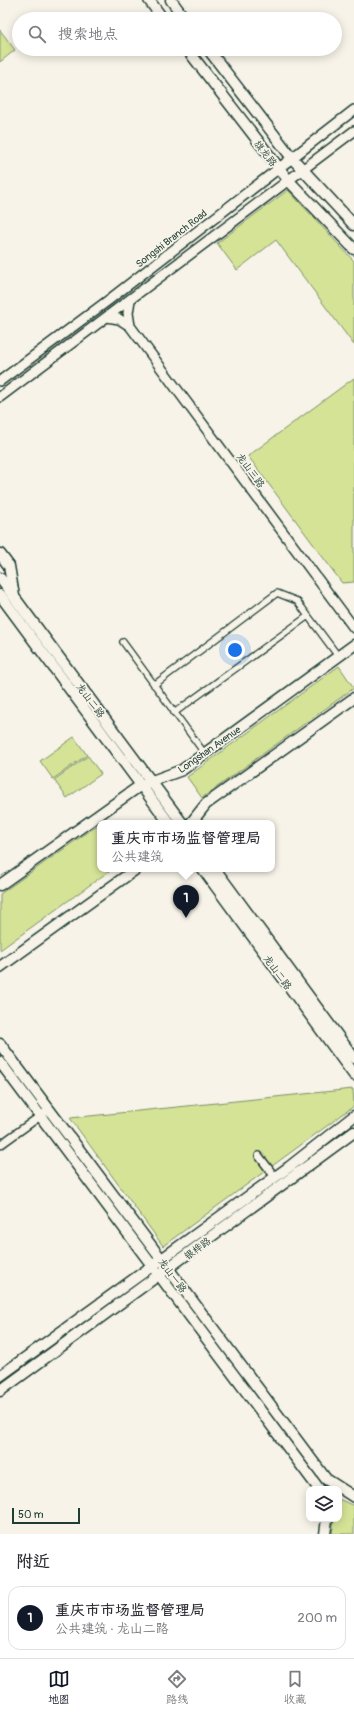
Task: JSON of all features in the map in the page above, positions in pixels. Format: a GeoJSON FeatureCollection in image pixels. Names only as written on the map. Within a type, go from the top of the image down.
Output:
{"type":"FeatureCollection","features":[{"type":"Feature","properties":{"kind":"main road"},"geometry":{"type":"LineString","coordinates":[[149,0],[158,12]]}},
{"type":"Feature","properties":{"kind":"main road"},"geometry":{"type":"LineString","coordinates":[[171,0],[180,12]]}},
{"type":"Feature","properties":{"kind":"main road","name":"旗龙路"},"geometry":{"type":"LineString","coordinates":[[191,56],[289,181],[354,249]]}},
{"type":"Feature","properties":{"kind":"main road"},"geometry":{"type":"LineString","coordinates":[[213,56],[292,158],[354,225]]}},
{"type":"Feature","properties":{"kind":"main road"},"geometry":{"type":"LineString","coordinates":[[0,554],[9,566],[7,600]]}},
{"type":"Feature","properties":{"kind":"main road","name":"龙山二路"},"geometry":{"type":"LineString","coordinates":[[0,578],[7,600],[167,820]]}},
{"type":"Feature","properties":{"kind":"main road","name":"龙山二路"},"geometry":{"type":"LineString","coordinates":[[0,595],[7,600],[152,782],[180,820]]}},
{"type":"Feature","properties":{"kind":"main road","name":"Longshan Avenue"},"geometry":{"type":"LineString","coordinates":[[0,885],[141,785],[182,770],[354,645]]}},
{"type":"Feature","properties":{"kind":"main road"},"geometry":{"type":"LineString","coordinates":[[193,820],[206,804],[354,698]]}},
{"type":"Feature","properties":{"kind":"main road"},"geometry":{"type":"LineString","coordinates":[[0,967],[132,872]]}},
{"type":"Feature","properties":{"kind":"main road","name":"龙山二路"},"geometry":{"type":"LineString","coordinates":[[205,872],[354,1075]]}},
{"type":"Feature","properties":{"kind":"main road","name":"龙山二路"},"geometry":{"type":"LineString","coordinates":[[217,872],[354,1058]]}},
{"type":"Feature","properties":{"kind":"main road","name":"龙山一路"},"geometry":{"type":"LineString","coordinates":[[0,1044],[326,1479],[354,1497]]}},
{"type":"Feature","properties":{"kind":"main road","name":"龙山一路"},"geometry":{"type":"LineString","coordinates":[[0,1062],[317,1486]]}},
{"type":"Feature","properties":{"kind":"main road","name":"银桦路"},"geometry":{"type":"LineString","coordinates":[[0,1376],[275,1177],[354,1116]]}},
{"type":"Feature","properties":{"kind":"main road","name":"银桦路"},"geometry":{"type":"LineString","coordinates":[[0,1391],[354,1132]]}},
{"type":"Feature","properties":{"kind":"main road"},"geometry":{"type":"LineString","coordinates":[[325,1534],[327,1522]]}},
{"type":"Feature","properties":{"kind":"street","name":"Songshi Branch Road"},"geometry":{"type":"LineString","coordinates":[[0,381],[110,299],[354,110]]}},
{"type":"Feature","properties":{"kind":"street"},"geometry":{"type":"LineString","coordinates":[[0,397],[354,131]]}},
{"type":"Feature","properties":{"kind":"street"},"geometry":{"type":"LineString","coordinates":[[130,300],[128,313],[130,326]]}},
{"type":"Feature","properties":{"kind":"street"},"geometry":{"type":"LineString","coordinates":[[107,318],[119,319],[130,326]]}},
{"type":"Feature","properties":{"kind":"street","name":"龙山三路"},"geometry":{"type":"LineString","coordinates":[[130,326],[354,628]]}},
{"type":"Feature","properties":{"kind":"street"},"geometry":{"type":"LineString","coordinates":[[154,685],[277,593],[297,601],[338,656]]}},
{"type":"Feature","properties":{"kind":"street"},"geometry":{"type":"LineString","coordinates":[[174,713],[308,616]]}},
{"type":"Feature","properties":{"kind":"street"},"geometry":{"type":"LineString","coordinates":[[123,642],[205,754]]}},
{"type":"Feature","properties":{"kind":"street"},"geometry":{"type":"LineString","coordinates":[[0,1145],[50,1109]]}},
{"type":"Feature","properties":{"kind":"street"},"geometry":{"type":"LineString","coordinates":[[259,1156],[275,1177]]}},
{"type":"Feature","properties":{"kind":"green space"},"geometry":{"type":"Polygon","coordinates":[[[0,30],[12,46],[12,52],[0,62],[0,30]]]}},
{"type":"Feature","properties":{"kind":"green space"},"geometry":{"type":"Polygon","coordinates":[[[288,190],[354,261],[354,345],[276,240],[237,270],[217,243],[288,190]]]}},
{"type":"Feature","properties":{"kind":"green space"},"geometry":{"type":"Polygon","coordinates":[[[354,378],[354,582],[342,583],[248,456],[354,378]]]}},
{"type":"Feature","properties":{"kind":"green space"},"geometry":{"type":"Polygon","coordinates":[[[339,666],[354,688],[202,798],[187,777],[339,666]]]}},
{"type":"Feature","properties":{"kind":"green space"},"geometry":{"type":"Polygon","coordinates":[[[74,737],[87,755],[53,779],[40,761],[74,737]]]}},
{"type":"Feature","properties":{"kind":"green space"},"geometry":{"type":"Polygon","coordinates":[[[88,756],[101,774],[67,798],[54,780],[88,756]]]}},
{"type":"Feature","properties":{"kind":"green space"},"geometry":{"type":"Polygon","coordinates":[[[97,825],[97,872],[108,872],[0,950],[0,894],[97,825]]]}},
{"type":"Feature","properties":{"kind":"green space"},"geometry":{"type":"Polygon","coordinates":[[[353,1089],[354,1106],[163,1246],[70,1118],[353,1089]]]}},
{"type":"Feature","properties":{"kind":"green space"},"geometry":{"type":"Polygon","coordinates":[[[342,1500],[354,1506],[354,1534],[332,1534],[334,1522],[342,1522],[342,1500]]]}},
{"type":"Feature","properties":{"kind":"place","name":"重庆市市场监督管理局"},"geometry":{"type":"Point","coordinates":[186,918]}}]}
